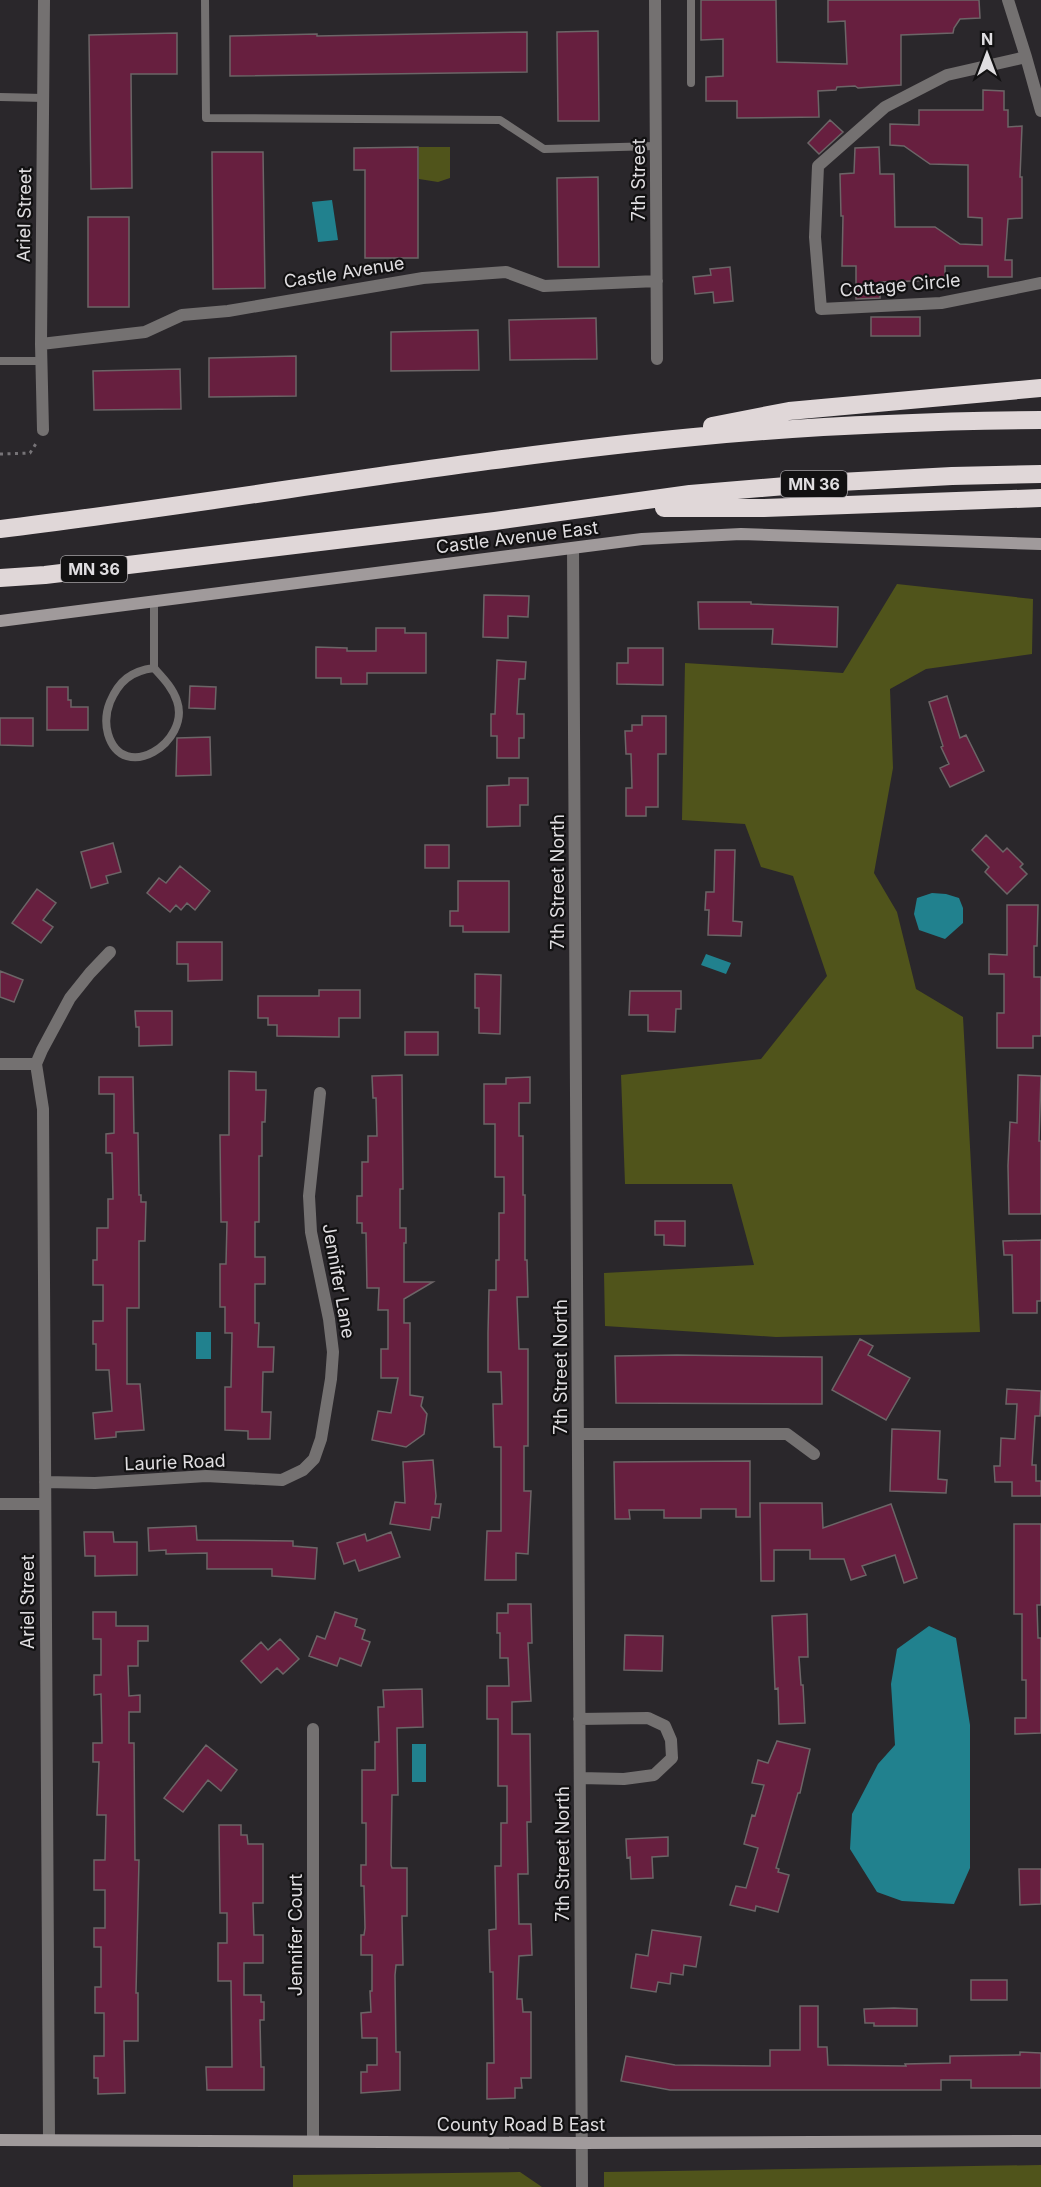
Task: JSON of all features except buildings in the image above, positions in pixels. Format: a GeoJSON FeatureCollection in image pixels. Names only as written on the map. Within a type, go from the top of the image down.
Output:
{"type":"FeatureCollection","features":[{"type":"Feature","properties":{"kind":"highway"},"geometry":{"type":"LineString","coordinates":[[589,449],[789,411],[1041,388]]}},
{"type":"Feature","properties":{"kind":"highway"},"geometry":{"type":"LineString","coordinates":[[0,529],[589,449],[694,437],[828,427],[1041,420]]}},
{"type":"Feature","properties":{"kind":"highway","name":"MN 36"},"geometry":{"type":"LineString","coordinates":[[0,578],[484,522],[690,495],[821,483],[1041,474]]}},
{"type":"Feature","properties":{"kind":"highway"},"geometry":{"type":"LineString","coordinates":[[587,508],[764,508],[1041,498]]}},
{"type":"Feature","properties":{"kind":"street","name":"Ariel Street"},"geometry":{"type":"LineString","coordinates":[[43,430],[41,344],[44,0]]}},
{"type":"Feature","properties":{"kind":"street","name":"7th Street"},"geometry":{"type":"LineString","coordinates":[[655,0],[657,359]]}},
{"type":"Feature","properties":{"kind":"street"},"geometry":{"type":"LineString","coordinates":[[1008,0],[1041,111]]}},
{"type":"Feature","properties":{"kind":"street","name":"Cottage Circle"},"geometry":{"type":"LineString","coordinates":[[1026,57],[947,75],[885,107],[818,166],[815,237],[821,309],[940,303],[1041,283]]}},
{"type":"Feature","properties":{"kind":"street","name":"Castle Avenue"},"geometry":{"type":"LineString","coordinates":[[41,344],[145,332],[182,315],[228,311],[423,278],[506,272],[544,286],[657,281]]}},
{"type":"Feature","properties":{"kind":"street","name":"Castle Avenue East"},"geometry":{"type":"LineString","coordinates":[[0,621],[642,539],[741,534],[1041,544]]}},
{"type":"Feature","properties":{"kind":"street","name":"7th Street North"},"geometry":{"type":"LineString","coordinates":[[573,548],[582,2187]]}},
{"type":"Feature","properties":{"kind":"street"},"geometry":{"type":"LineString","coordinates":[[0,1064],[36,1064],[52,1028],[70,998],[110,952]]}},
{"type":"Feature","properties":{"kind":"street","name":"Ariel Street"},"geometry":{"type":"LineString","coordinates":[[36,1064],[43,1108],[49,2140]]}},
{"type":"Feature","properties":{"kind":"street","name":"Jennifer Lane"},"geometry":{"type":"LineString","coordinates":[[303,1470],[314,1459],[320,1445],[332,1379],[333,1352],[329,1318],[311,1232],[309,1196],[320,1093]]}},
{"type":"Feature","properties":{"kind":"street"},"geometry":{"type":"LineString","coordinates":[[578,1434],[787,1434],[814,1454]]}},
{"type":"Feature","properties":{"kind":"street","name":"Laurie Road"},"geometry":{"type":"LineString","coordinates":[[45,1482],[95,1483],[206,1476],[282,1480],[303,1470]]}},
{"type":"Feature","properties":{"kind":"street"},"geometry":{"type":"LineString","coordinates":[[0,1504],[44,1504]]}},
{"type":"Feature","properties":{"kind":"street"},"geometry":{"type":"LineString","coordinates":[[579,1719],[648,1718],[664,1725],[671,1740],[672,1758],[654,1775],[624,1779],[580,1778]]}},
{"type":"Feature","properties":{"kind":"street","name":"Jennifer Court"},"geometry":{"type":"LineString","coordinates":[[313,1728],[313,2140]]}},
{"type":"Feature","properties":{"kind":"street","name":"County Road B East"},"geometry":{"type":"LineString","coordinates":[[0,2140],[582,2143],[1041,2141]]}},
{"type":"Feature","properties":{"kind":"lane"},"geometry":{"type":"LineString","coordinates":[[205,0],[206,118],[500,120],[544,150],[656,146]]}},
{"type":"Feature","properties":{"kind":"lane"},"geometry":{"type":"LineString","coordinates":[[691,0],[691,83]]}},
{"type":"Feature","properties":{"kind":"lane"},"geometry":{"type":"LineString","coordinates":[[0,97],[44,98]]}},
{"type":"Feature","properties":{"kind":"lane"},"geometry":{"type":"LineString","coordinates":[[0,361],[41,361]]}},
{"type":"Feature","properties":{"kind":"lane"},"geometry":{"type":"LineString","coordinates":[[154,601],[154,668],[171,688],[178,703],[178,717],[173,735],[159,750],[147,756],[131,758],[120,753],[111,742],[107,728],[107,711],[112,697],[126,677],[138,670],[154,668]]}},
{"type":"Feature","properties":{"kind":"path"},"geometry":{"type":"LineString","coordinates":[[0,454],[30,453],[43,430]]}},
{"type":"Feature","properties":{"kind":"green space"},"geometry":{"type":"Polygon","coordinates":[[[419,147],[450,147],[450,178],[438,182],[419,179],[419,147]]]}},
{"type":"Feature","properties":{"kind":"green space"},"geometry":{"type":"Polygon","coordinates":[[[897,584],[1033,599],[1032,654],[926,669],[890,689],[893,768],[874,873],[897,912],[916,989],[963,1017],[980,1332],[776,1337],[605,1326],[604,1273],[754,1265],[732,1184],[625,1184],[621,1075],[761,1059],[827,976],[793,876],[761,867],[745,824],[682,820],[685,663],[843,673],[897,584]]]}},
{"type":"Feature","properties":{"kind":"green space"},"geometry":{"type":"Polygon","coordinates":[[[1041,2165],[1041,2187],[604,2187],[604,2172],[1041,2165]]]}},
{"type":"Feature","properties":{"kind":"green space"},"geometry":{"type":"Polygon","coordinates":[[[520,2172],[542,2187],[293,2187],[293,2175],[520,2172]]]}},
{"type":"Feature","properties":{"kind":"water"},"geometry":{"type":"Polygon","coordinates":[[[332,200],[338,240],[318,242],[312,202],[332,200]]]}},
{"type":"Feature","properties":{"kind":"water"},"geometry":{"type":"Polygon","coordinates":[[[932,893],[959,898],[963,908],[963,923],[945,939],[919,930],[914,914],[917,898],[932,893]]]}},
{"type":"Feature","properties":{"kind":"water"},"geometry":{"type":"Polygon","coordinates":[[[706,954],[731,963],[726,974],[701,965],[706,954]]]}},
{"type":"Feature","properties":{"kind":"water"},"geometry":{"type":"Polygon","coordinates":[[[196,1332],[211,1332],[211,1359],[196,1359],[196,1332]]]}},
{"type":"Feature","properties":{"kind":"water"},"geometry":{"type":"Polygon","coordinates":[[[929,1626],[956,1638],[970,1725],[970,1868],[954,1904],[902,1901],[877,1892],[850,1849],[852,1814],[878,1764],[895,1745],[891,1684],[897,1649],[929,1626]]]}},
{"type":"Feature","properties":{"kind":"water"},"geometry":{"type":"Polygon","coordinates":[[[412,1744],[426,1744],[426,1782],[412,1782],[412,1744]]]}}]}
